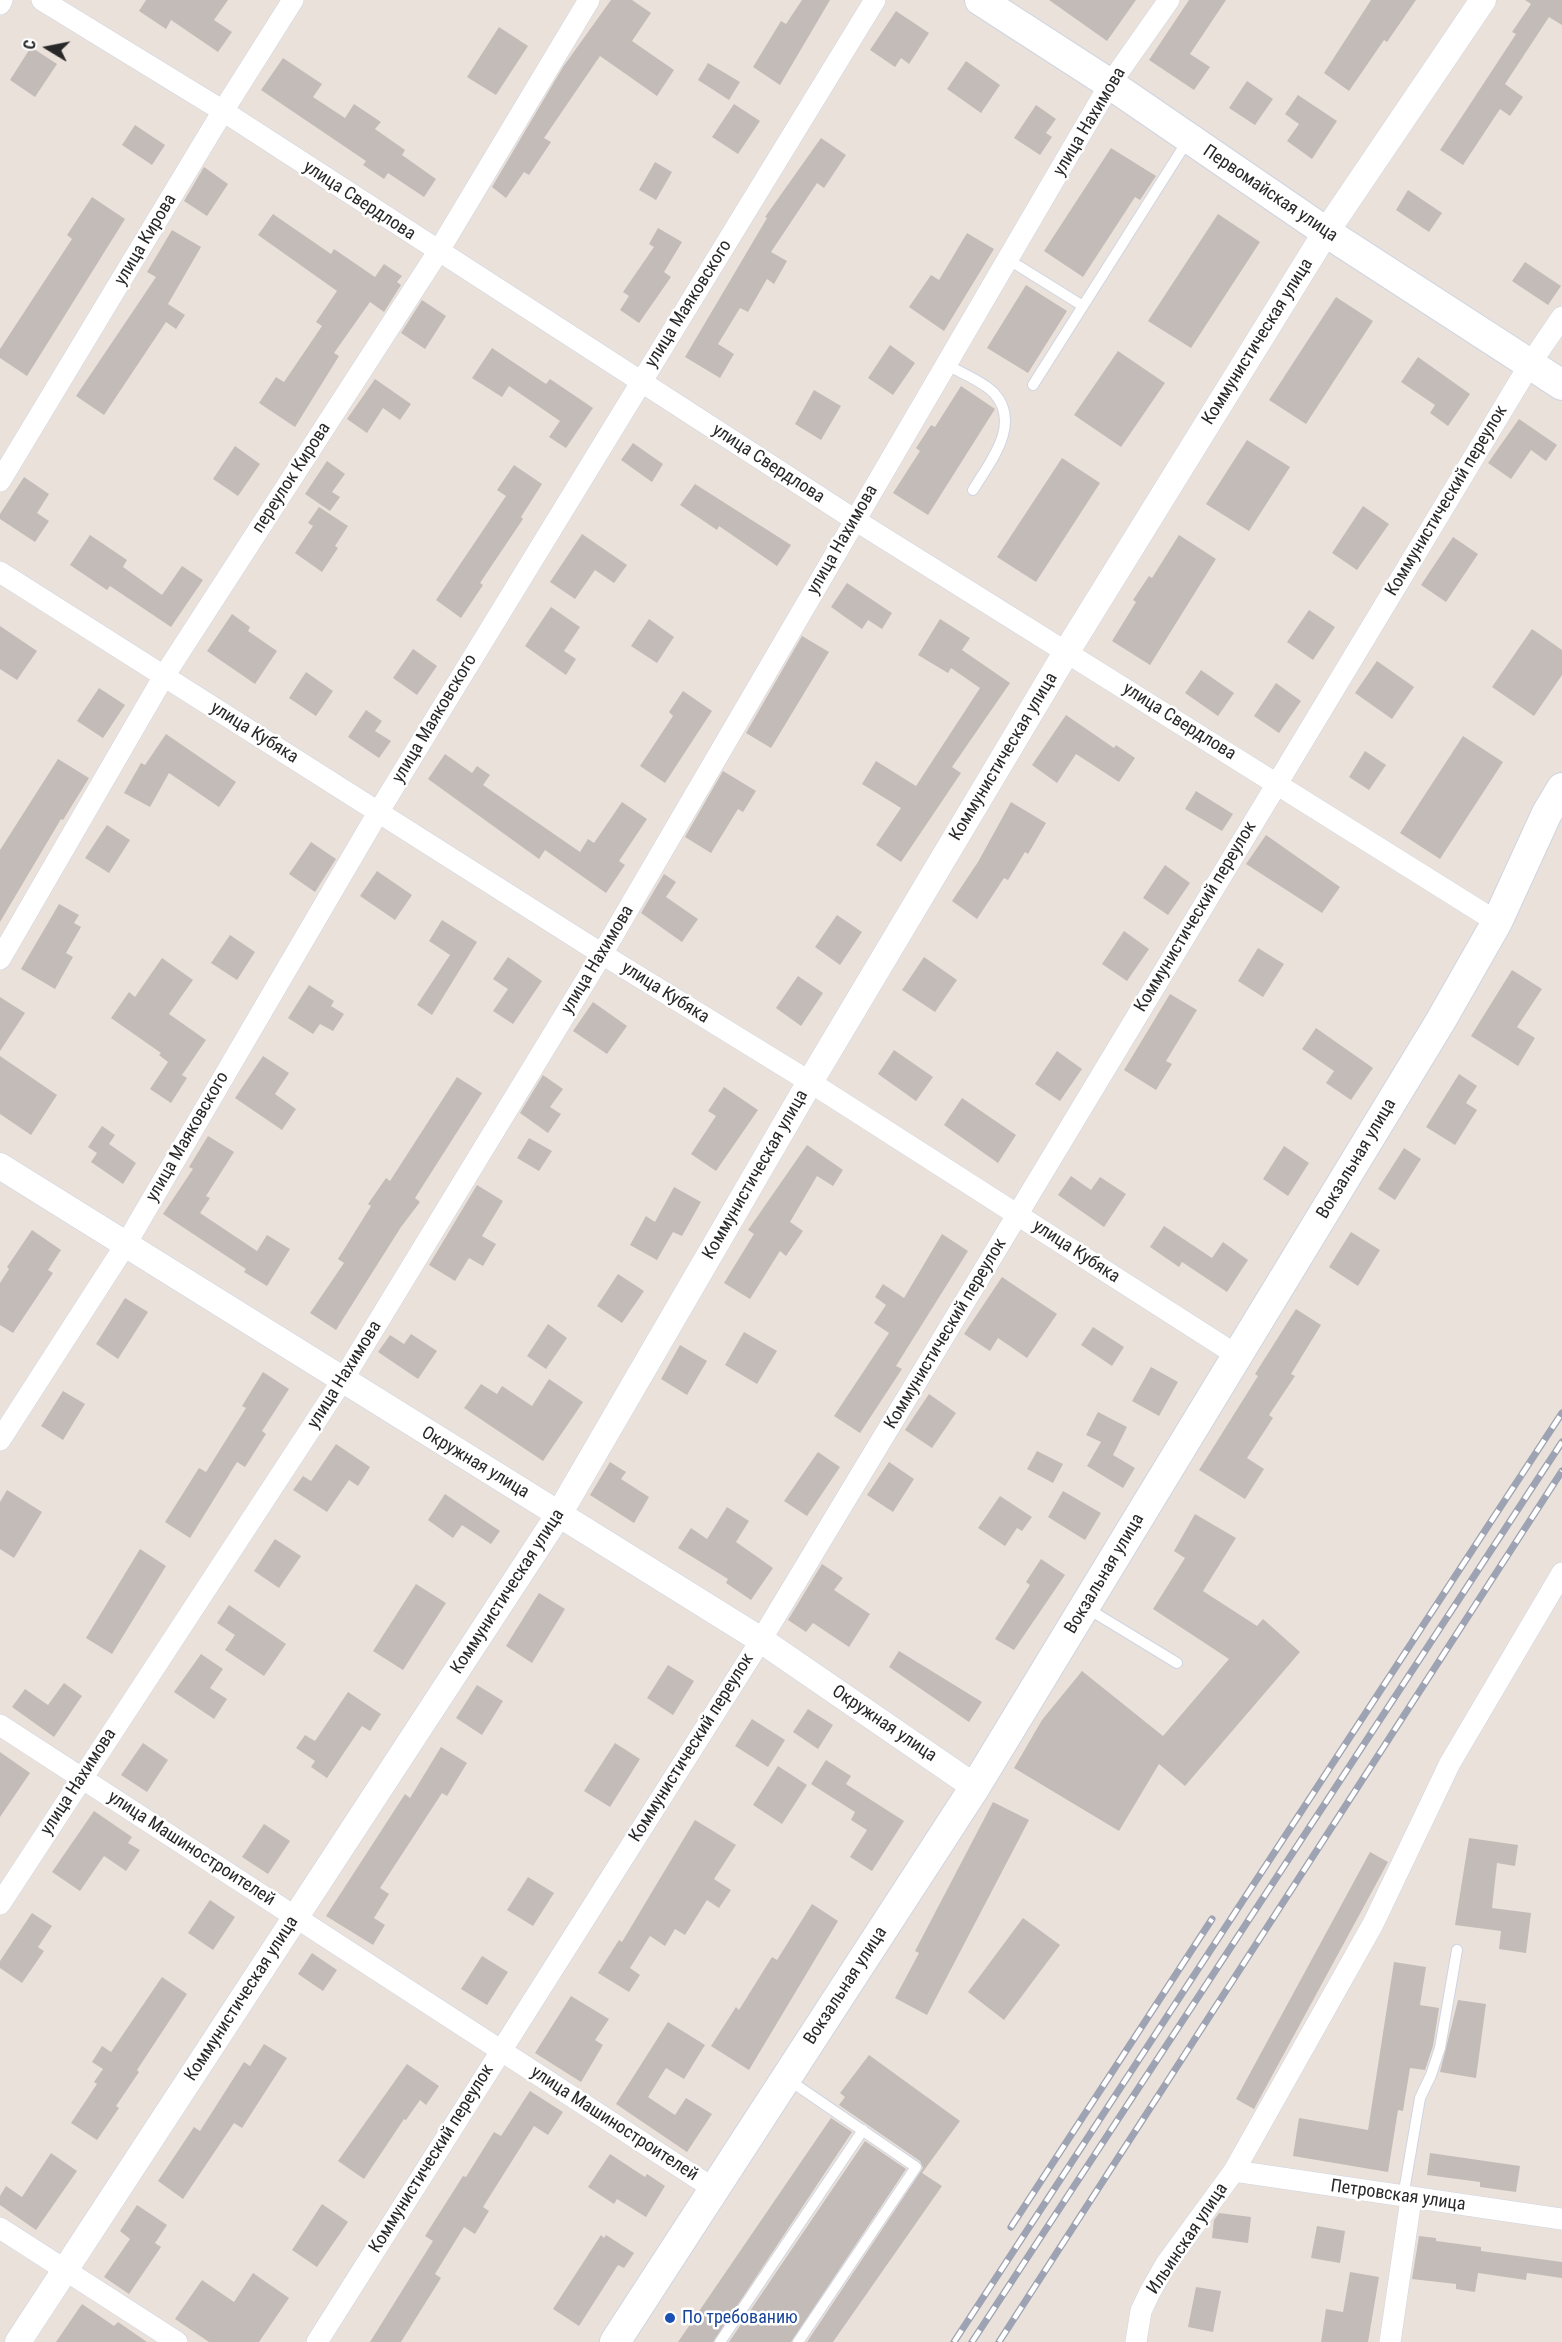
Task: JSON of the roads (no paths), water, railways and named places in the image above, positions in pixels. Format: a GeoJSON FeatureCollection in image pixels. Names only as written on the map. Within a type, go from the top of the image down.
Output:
{"type":"FeatureCollection","features":[{"type":"Feature","properties":{"kind":"main road","name":"Первомайская улица"},"geometry":{"type":"LineString","coordinates":[[980,0],[1110,84],[1188,140],[1326,232],[1562,385]]}},
{"type":"Feature","properties":{"kind":"main road","name":"Вокзальная улица"},"geometry":{"type":"LineString","coordinates":[[615,2342],[975,1786],[1238,1356],[1440,1022],[1497,922],[1547,813],[1562,788]]}},
{"type":"Feature","properties":{"kind":"street","name":"улица Свердлова"},"geometry":{"type":"LineString","coordinates":[[42,0],[223,111],[855,520],[1497,922]]}},
{"type":"Feature","properties":{"kind":"street","name":"улица Кирова"},"geometry":{"type":"LineString","coordinates":[[0,481],[223,111],[293,0]]}},
{"type":"Feature","properties":{"kind":"street","name":"переулок Кирова"},"geometry":{"type":"LineString","coordinates":[[0,960],[164,676],[438,252],[589,0]]}},
{"type":"Feature","properties":{"kind":"street","name":"улица Маяковского"},"geometry":{"type":"LineString","coordinates":[[0,1440],[126,1244],[379,811],[875,0]]}},
{"type":"Feature","properties":{"kind":"street","name":"улица Нахимова"},"geometry":{"type":"LineString","coordinates":[[0,1904],[342,1381],[602,954],[1110,84],[1169,0]]}},
{"type":"Feature","properties":{"kind":"street","name":"Коммунистическая улица"},"geometry":{"type":"LineString","coordinates":[[18,2342],[559,1514],[810,1082],[1067,651],[1326,232],[1483,0]]}},
{"type":"Feature","properties":{"kind":"street","name":"Коммунистический переулок"},"geometry":{"type":"LineString","coordinates":[[317,2342],[761,1640],[1530,364],[1562,317]]}},
{"type":"Feature","properties":{"kind":"street","name":"улица Кубяка"},"geometry":{"type":"LineString","coordinates":[[0,573],[602,954],[810,1082],[1238,1356]]}},
{"type":"Feature","properties":{"kind":"street","name":"Окружная улица"},"geometry":{"type":"LineString","coordinates":[[0,1166],[761,1640],[975,1786]]}},
{"type":"Feature","properties":{"kind":"street","name":"Ильинская улица"},"geometry":{"type":"LineString","coordinates":[[1136,2342],[1141,2311],[1150,2292],[1166,2264],[1234,2171],[1374,1924],[1450,1762],[1562,1573]]}},
{"type":"Feature","properties":{"kind":"street","name":"улица Машиностроителей"},"geometry":{"type":"LineString","coordinates":[[0,1725],[714,2189]]}},
{"type":"Feature","properties":{"kind":"street","name":"Петровская улица"},"geometry":{"type":"LineString","coordinates":[[1234,2171],[1562,2219]]}},
{"type":"Feature","properties":{"kind":"street"},"geometry":{"type":"LineString","coordinates":[[1390,2342],[1407,2198]]}},
{"type":"Feature","properties":{"kind":"street"},"geometry":{"type":"LineString","coordinates":[[0,2228],[177,2342]]}},
{"type":"Feature","properties":{"kind":"lane"},"geometry":{"type":"LineString","coordinates":[[1033,385],[1188,140]]}},
{"type":"Feature","properties":{"kind":"lane"},"geometry":{"type":"LineString","coordinates":[[1009,260],[1083,306]]}},
{"type":"Feature","properties":{"kind":"lane"},"geometry":{"type":"LineString","coordinates":[[946,364],[993,392],[1003,407],[1005,430],[1000,446],[974,490]]}},
{"type":"Feature","properties":{"kind":"lane"},"geometry":{"type":"LineString","coordinates":[[1085,1607],[1178,1663]]}},
{"type":"Feature","properties":{"kind":"lane"},"geometry":{"type":"LineString","coordinates":[[1407,2198],[1420,2098],[1440,2048],[1457,1950]]}},
{"type":"Feature","properties":{"kind":"lane"},"geometry":{"type":"LineString","coordinates":[[786,2078],[916,2166],[798,2342]]}},
{"type":"Feature","properties":{"kind":"lane"},"geometry":{"type":"LineString","coordinates":[[720,2342],[863,2130]]}},
{"type":"Feature","properties":{"kind":"railway"},"geometry":{"type":"LineString","coordinates":[[954,2342],[1562,1413]]}},
{"type":"Feature","properties":{"kind":"railway"},"geometry":{"type":"LineString","coordinates":[[972,2342],[1562,1442]]}},
{"type":"Feature","properties":{"kind":"railway"},"geometry":{"type":"LineString","coordinates":[[999,2342],[1562,1471]]}},
{"type":"Feature","properties":{"kind":"railway"},"geometry":{"type":"LineString","coordinates":[[1011,2227],[1212,1919]]}},
{"type":"Feature","properties":{"kind":"place","name":"По требованию"},"geometry":{"type":"Point","coordinates":[670,2318]}}]}
